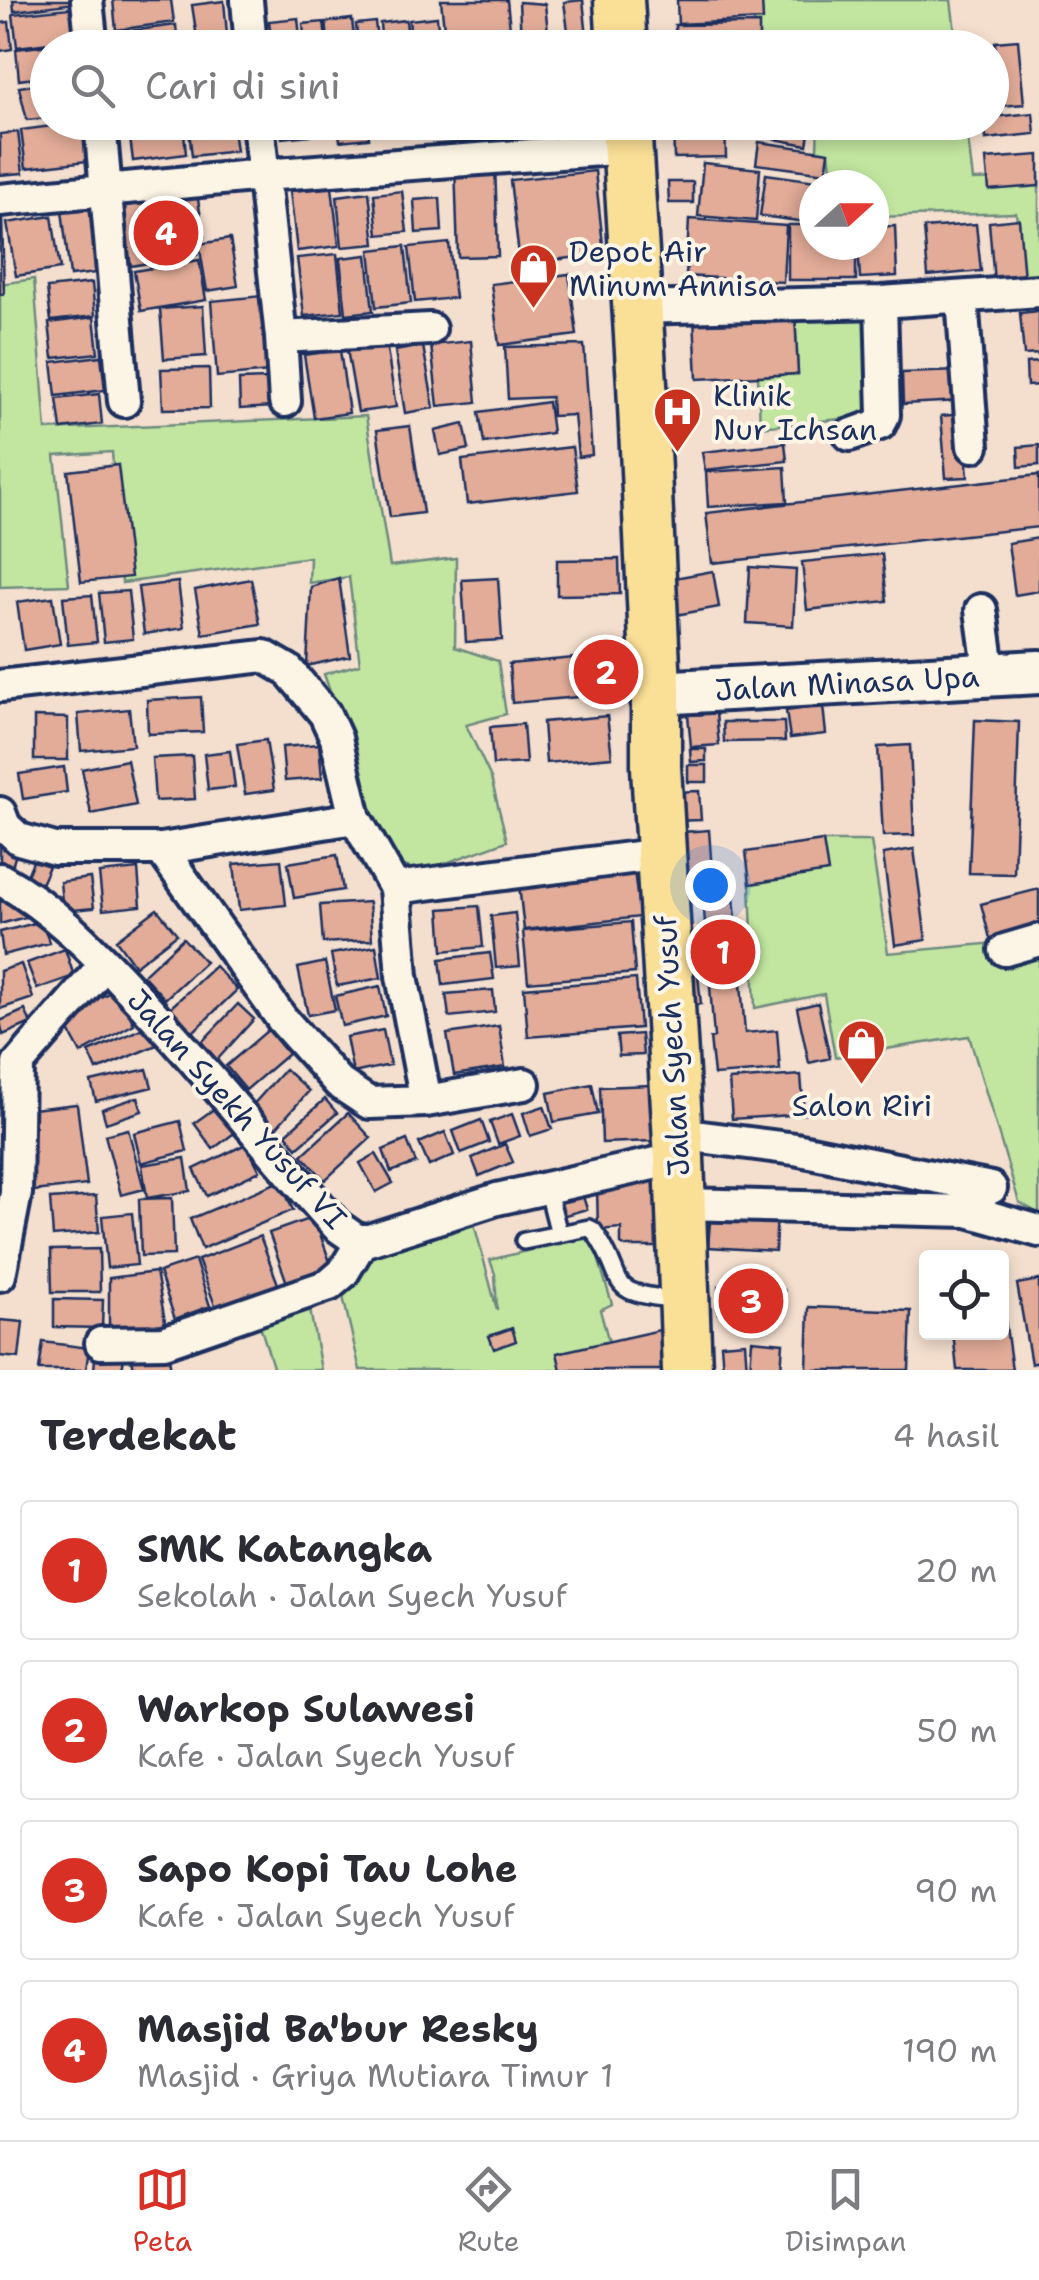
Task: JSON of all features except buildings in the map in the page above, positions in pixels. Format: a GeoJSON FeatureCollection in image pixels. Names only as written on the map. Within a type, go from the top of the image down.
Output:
{"type":"FeatureCollection","features":[{"type":"Feature","properties":{"kind":"main road"},"geometry":{"type":"LineString","coordinates":[[619,0],[621,30]]}},
{"type":"Feature","properties":{"kind":"main road","name":"Jalan Syech Yusuf"},"geometry":{"type":"LineString","coordinates":[[627,140],[687,1370]]}},
{"type":"Feature","properties":{"kind":"street"},"geometry":{"type":"LineString","coordinates":[[88,0],[90,30]]}},
{"type":"Feature","properties":{"kind":"street"},"geometry":{"type":"LineString","coordinates":[[249,30],[247,1],[259,0]]}},
{"type":"Feature","properties":{"kind":"street"},"geometry":{"type":"LineString","coordinates":[[102,140],[124,401]]}},
{"type":"Feature","properties":{"kind":"street"},"geometry":{"type":"LineString","coordinates":[[260,140],[282,336],[285,401]]}},
{"type":"Feature","properties":{"kind":"street"},"geometry":{"type":"LineString","coordinates":[[0,200],[582,140]]}},
{"type":"Feature","properties":{"kind":"street"},"geometry":{"type":"LineString","coordinates":[[635,308],[880,302],[1039,291]]}},
{"type":"Feature","properties":{"kind":"street"},"geometry":{"type":"LineString","coordinates":[[962,298],[973,446]]}},
{"type":"Feature","properties":{"kind":"street"},"geometry":{"type":"LineString","coordinates":[[850,435],[880,424],[884,415],[880,302]]}},
{"type":"Feature","properties":{"kind":"street"},"geometry":{"type":"LineString","coordinates":[[282,336],[430,329]]}},
{"type":"Feature","properties":{"kind":"street"},"geometry":{"type":"LineString","coordinates":[[981,610],[990,676]]}},
{"type":"Feature","properties":{"kind":"street"},"geometry":{"type":"LineString","coordinates":[[0,686],[264,656],[288,670],[326,714],[336,738],[355,818],[395,888],[402,976],[426,1101]]}},
{"type":"Feature","properties":{"kind":"street","name":"Jalan Minasa Upa"},"geometry":{"type":"LineString","coordinates":[[656,693],[1039,672]]}},
{"type":"Feature","properties":{"kind":"street"},"geometry":{"type":"LineString","coordinates":[[0,813],[5,826],[19,839],[55,849],[160,849],[355,818]]}},
{"type":"Feature","properties":{"kind":"street"},"geometry":{"type":"LineString","coordinates":[[160,849],[282,1019],[339,1083],[368,1103],[426,1101],[524,1084]]}},
{"type":"Feature","properties":{"kind":"street"},"geometry":{"type":"LineString","coordinates":[[395,888],[662,854]]}},
{"type":"Feature","properties":{"kind":"street","name":"Jalan Syekh Yusuf VI"},"geometry":{"type":"LineString","coordinates":[[0,879],[64,922],[106,964],[337,1226],[362,1241],[547,1187],[679,1165]]}},
{"type":"Feature","properties":{"kind":"street"},"geometry":{"type":"LineString","coordinates":[[1005,950],[1039,940]]}},
{"type":"Feature","properties":{"kind":"street"},"geometry":{"type":"LineString","coordinates":[[0,1275],[16,1193],[18,1064],[106,964]]}},
{"type":"Feature","properties":{"kind":"street"},"geometry":{"type":"LineString","coordinates":[[679,1165],[796,1149],[991,1188]]}},
{"type":"Feature","properties":{"kind":"street"},"geometry":{"type":"LineString","coordinates":[[679,1165],[968,1211],[1039,1231]]}},
{"type":"Feature","properties":{"kind":"street"},"geometry":{"type":"LineString","coordinates":[[101,1343],[164,1342],[329,1284],[343,1272],[362,1241]]}},
{"type":"Feature","properties":{"kind":"lane"},"geometry":{"type":"LineString","coordinates":[[547,1187],[559,1234]]}},
{"type":"Feature","properties":{"kind":"lane"},"geometry":{"type":"LineString","coordinates":[[524,1242],[594,1230],[621,1287],[637,1295],[684,1301]]}},
{"type":"Feature","properties":{"kind":"green space"},"geometry":{"type":"Polygon","coordinates":[[[753,0],[951,0],[955,30],[754,30],[753,0]]]}},
{"type":"Feature","properties":{"kind":"green space"},"geometry":{"type":"Polygon","coordinates":[[[817,140],[968,140],[973,180],[1039,178],[1039,277],[1024,279],[1016,213],[889,217],[889,170],[831,170],[829,152],[817,150],[817,140]]]}},
{"type":"Feature","properties":{"kind":"green space"},"geometry":{"type":"Polygon","coordinates":[[[34,279],[46,430],[366,416],[390,566],[456,558],[455,647],[498,661],[506,714],[466,725],[491,778],[507,841],[421,872],[388,860],[324,674],[360,664],[349,577],[309,583],[310,557],[122,583],[112,452],[55,456],[69,585],[0,587],[0,284],[34,279]]]}},
{"type":"Feature","properties":{"kind":"green space"},"geometry":{"type":"Polygon","coordinates":[[[795,312],[878,312],[871,416],[760,427],[758,376],[798,374],[795,312]]]}},
{"type":"Feature","properties":{"kind":"green space"},"geometry":{"type":"Polygon","coordinates":[[[823,841],[871,841],[888,953],[1039,939],[1039,1214],[1019,1202],[969,1036],[835,1057],[824,994],[755,1008],[750,884],[827,872],[823,841]]]}},
{"type":"Feature","properties":{"kind":"green space"},"geometry":{"type":"Polygon","coordinates":[[[472,1216],[497,1310],[495,1274],[490,1260],[591,1235],[612,1304],[600,1310],[609,1342],[561,1370],[360,1370],[339,1279],[367,1249],[472,1216]]]}},
{"type":"Feature","properties":{"kind":"green space"},"geometry":{"type":"Polygon","coordinates":[[[309,1304],[321,1370],[274,1370],[258,1319],[309,1304]]]}},
{"type":"Feature","properties":{"kind":"place","name":"Masjid Ba'bur Resky"},"geometry":{"type":"Point","coordinates":[166,233]}},
{"type":"Feature","properties":{"kind":"place","name":"Depot Air Minum Annisa"},"geometry":{"type":"Point","coordinates":[534,310]}},
{"type":"Feature","properties":{"kind":"place","name":"Klinik Nur Ichsan"},"geometry":{"type":"Point","coordinates":[678,454]}},
{"type":"Feature","properties":{"kind":"place","name":"Warkop Sulawesi"},"geometry":{"type":"Point","coordinates":[606,672]}},
{"type":"Feature","properties":{"kind":"place","name":"SMK Katangka"},"geometry":{"type":"Point","coordinates":[723,952]}},
{"type":"Feature","properties":{"kind":"place","name":"Salon Riri"},"geometry":{"type":"Point","coordinates":[862,1086]}},
{"type":"Feature","properties":{"kind":"place","name":"Sapo Kopi Tau Lohe"},"geometry":{"type":"Point","coordinates":[751,1301]}}]}
